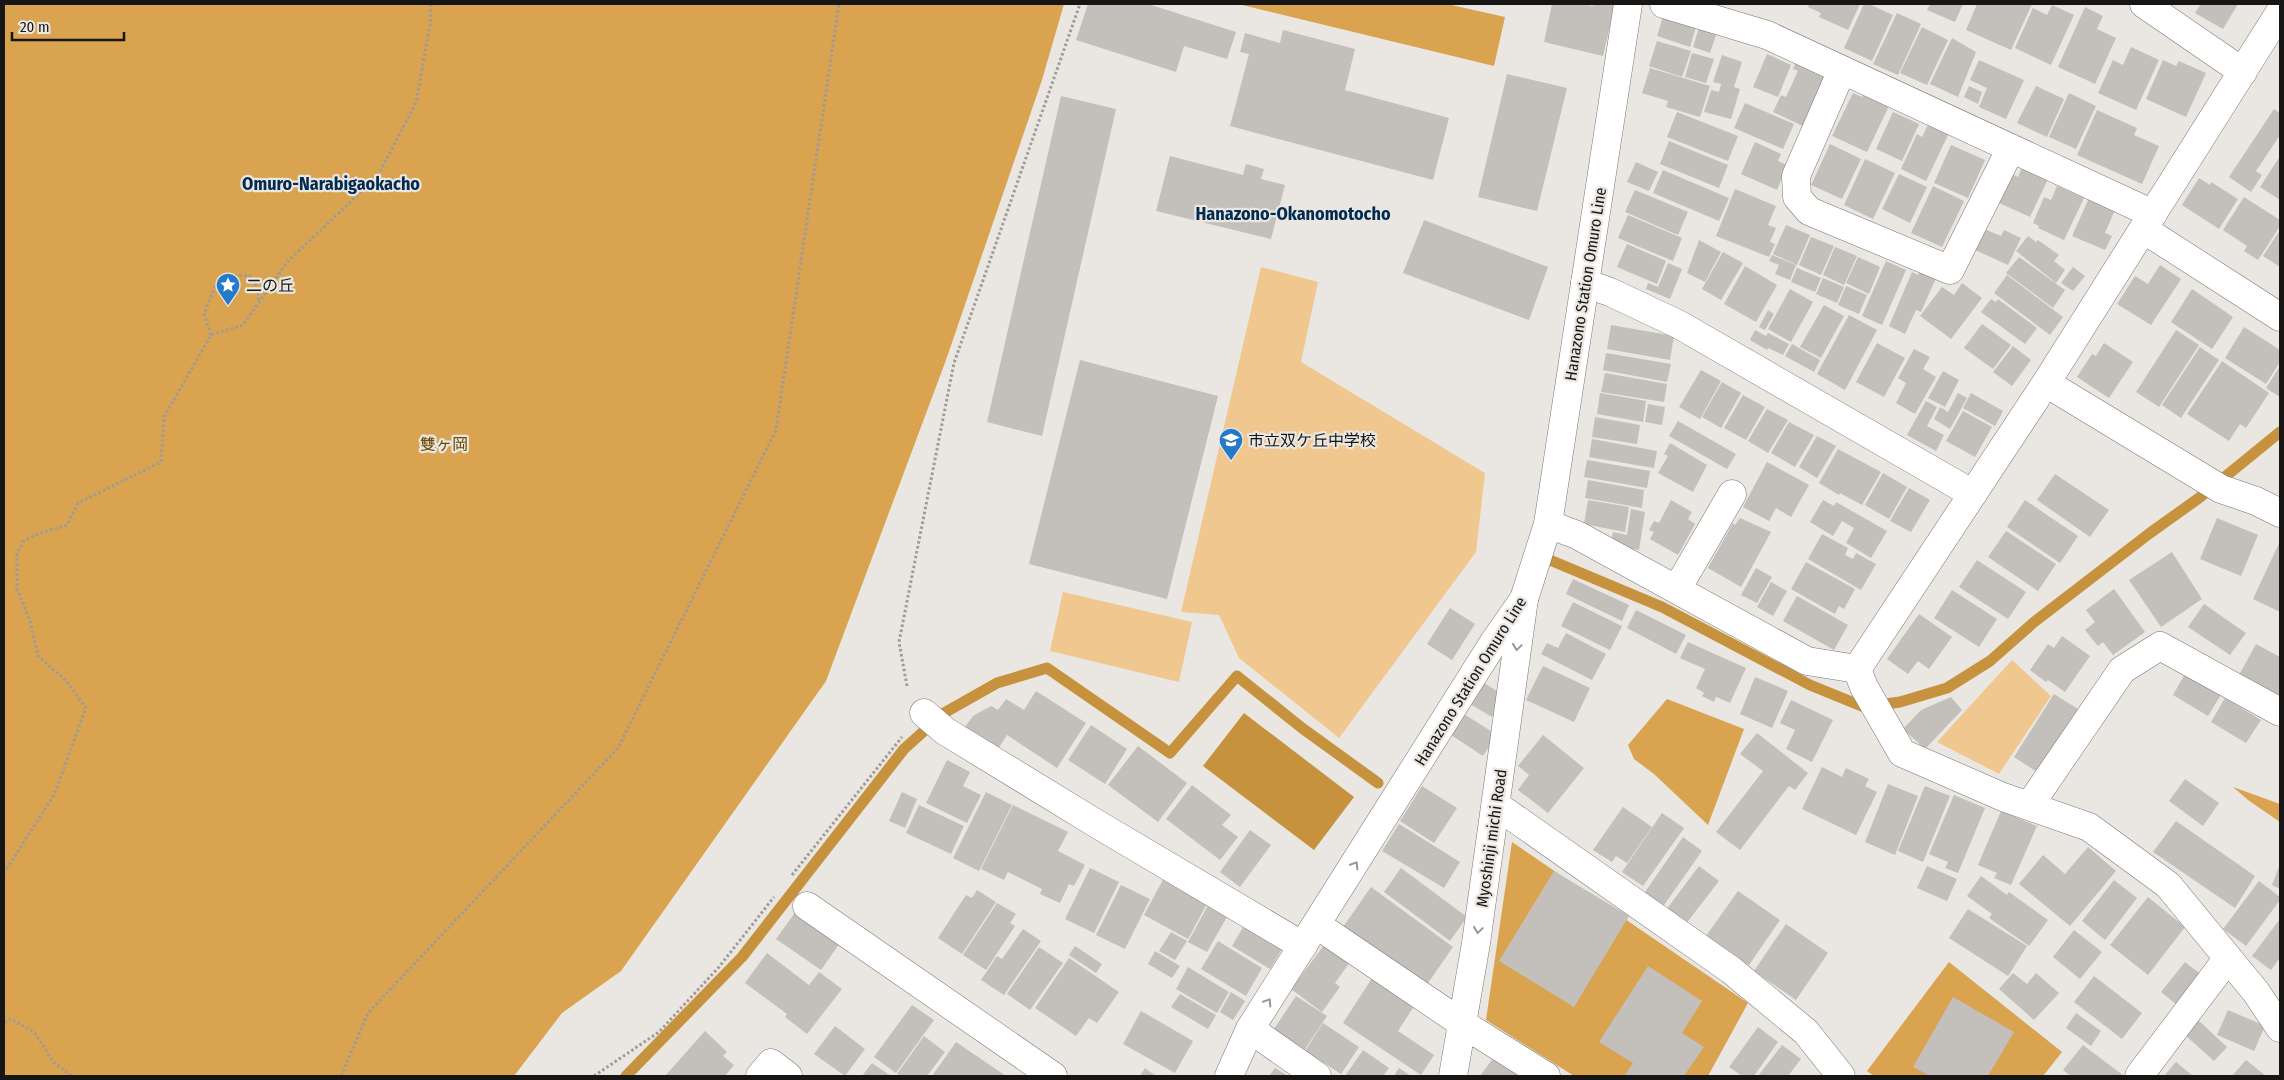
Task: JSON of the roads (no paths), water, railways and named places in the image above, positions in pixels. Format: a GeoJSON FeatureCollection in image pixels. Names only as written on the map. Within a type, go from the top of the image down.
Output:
{"type":"FeatureCollection","features":[{"type":"Feature","properties":{"kind":"street","name":"Hanazono Station Omuro Line"},"geometry":{"type":"LineString","coordinates":[[1229,1076],[1250,1030],[1494,642],[1524,599],[1547,527],[1628,4]]}},
{"type":"Feature","properties":{"kind":"street"},"geometry":{"type":"LineString","coordinates":[[1664,4],[1767,35],[2011,148],[2148,221],[2280,318]]}},
{"type":"Feature","properties":{"kind":"street"},"geometry":{"type":"LineString","coordinates":[[2144,4],[2243,72]]}},
{"type":"Feature","properties":{"kind":"street"},"geometry":{"type":"LineString","coordinates":[[1861,678],[1973,494],[2046,383],[2280,12]]}},
{"type":"Feature","properties":{"kind":"street"},"geometry":{"type":"LineString","coordinates":[[1842,70],[1796,176],[1797,197],[1809,211],[1950,270],[2011,148]]}},
{"type":"Feature","properties":{"kind":"street"},"geometry":{"type":"LineString","coordinates":[[1585,283],[1610,292],[1678,324],[1973,494]]}},
{"type":"Feature","properties":{"kind":"street"},"geometry":{"type":"LineString","coordinates":[[2046,383],[2221,489],[2256,501],[2280,513]]}},
{"type":"Feature","properties":{"kind":"street"},"geometry":{"type":"LineString","coordinates":[[1678,589],[1732,494]]}},
{"type":"Feature","properties":{"kind":"street"},"geometry":{"type":"LineString","coordinates":[[1547,527],[1577,535],[1807,661],[1861,678],[1902,753],[2029,806],[2089,827],[2168,886],[2256,992],[2280,1028]]}},
{"type":"Feature","properties":{"kind":"street","name":"Myoshinji michi Road"},"geometry":{"type":"LineString","coordinates":[[1453,1076],[1463,1024],[1496,805],[1524,599]]}},
{"type":"Feature","properties":{"kind":"street"},"geometry":{"type":"LineString","coordinates":[[2029,806],[2122,670],[2160,646],[2280,712]]}},
{"type":"Feature","properties":{"kind":"street"},"geometry":{"type":"LineString","coordinates":[[932,720],[1097,824],[1310,936],[1463,1024],[1546,1076]]}},
{"type":"Feature","properties":{"kind":"street"},"geometry":{"type":"LineString","coordinates":[[1496,805],[1731,970],[1806,1032],[1841,1076]]}},
{"type":"Feature","properties":{"kind":"street"},"geometry":{"type":"LineString","coordinates":[[807,906],[1053,1076]]}},
{"type":"Feature","properties":{"kind":"street"},"geometry":{"type":"LineString","coordinates":[[2138,1076],[2228,958]]}},
{"type":"Feature","properties":{"kind":"street"},"geometry":{"type":"LineString","coordinates":[[1250,1030],[1317,1076]]}},
{"type":"Feature","properties":{"kind":"street"},"geometry":{"type":"LineString","coordinates":[[760,1076],[771,1063],[788,1076]]}},
{"type":"Feature","properties":{"kind":"waterway"},"geometry":{"type":"LineString","coordinates":[[1538,555],[1662,607],[1810,685],[1864,707],[1900,702],[1947,688],[1990,661],[2033,623],[2150,533],[2199,498],[2280,432]]}},
{"type":"Feature","properties":{"kind":"waterway"},"geometry":{"type":"LineString","coordinates":[[626,1076],[742,957],[904,749],[944,713],[997,683],[1047,668],[1170,753],[1237,676],[1302,728],[1378,783]]}},
{"type":"Feature","properties":{"kind":"place","name":"二の丘"},"geometry":{"type":"Point","coordinates":[228,306]}},
{"type":"Feature","properties":{"kind":"place","name":"市立双ケ丘中学校"},"geometry":{"type":"Point","coordinates":[1231,461]}},
{"type":"Feature","properties":{"kind":"district","name":"Omuro-Narabigaokacho"},"geometry":{"type":"Point","coordinates":[331,184]}},
{"type":"Feature","properties":{"kind":"district","name":"Hanazono-Okanomotocho"},"geometry":{"type":"Point","coordinates":[1293,214]}},
{"type":"Feature","properties":{"kind":"park label","name":"雙ヶ岡"},"geometry":{"type":"Point","coordinates":[444,444]}}]}
